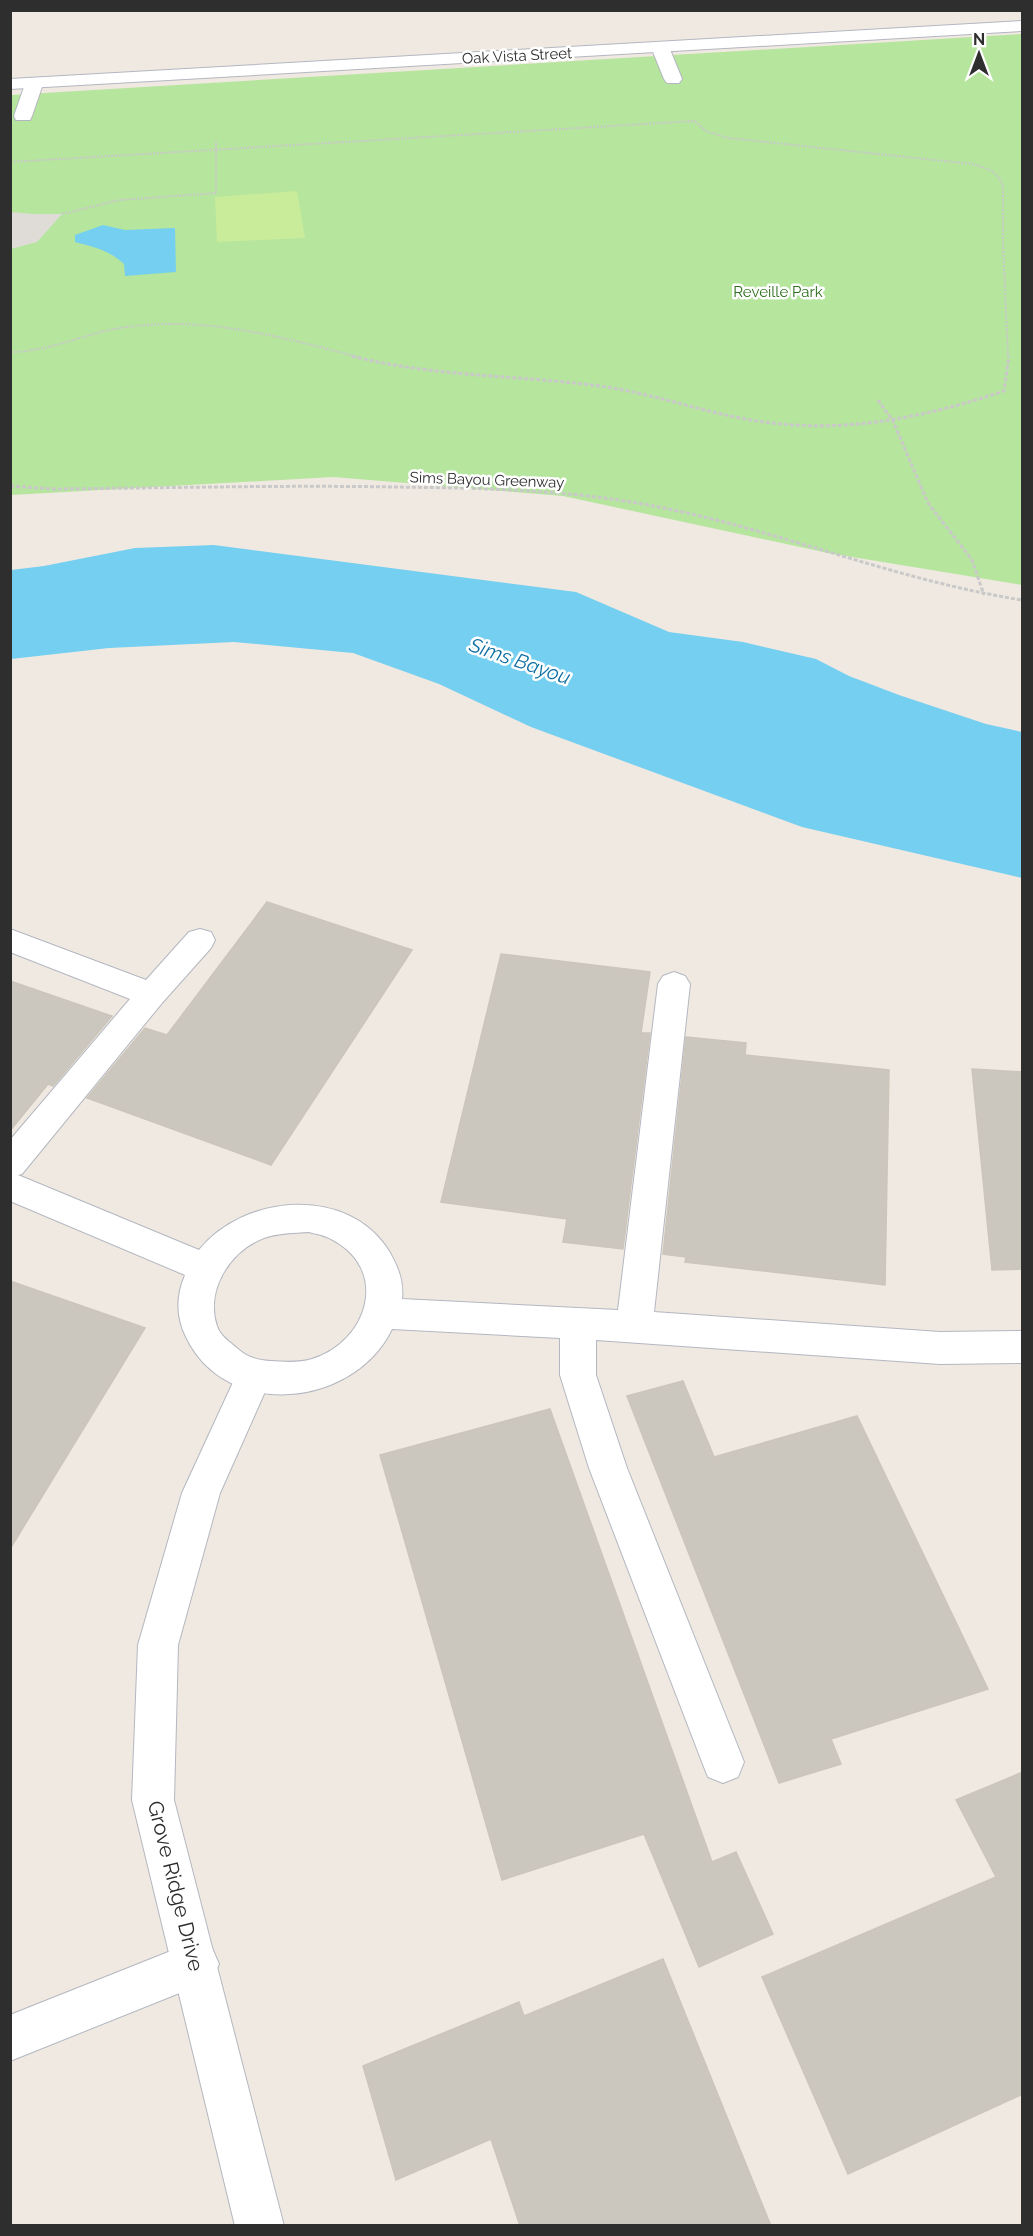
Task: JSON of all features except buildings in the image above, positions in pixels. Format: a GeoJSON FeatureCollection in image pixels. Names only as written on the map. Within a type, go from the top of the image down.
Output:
{"type":"FeatureCollection","features":[{"type":"Feature","properties":{"kind":"street","name":"Oak Vista Street"},"geometry":{"type":"LineString","coordinates":[[10,84],[1023,26]]}},
{"type":"Feature","properties":{"kind":"street"},"geometry":{"type":"LineString","coordinates":[[660,47],[673,79]]}},
{"type":"Feature","properties":{"kind":"street"},"geometry":{"type":"LineString","coordinates":[[23,116],[34,84]]}},
{"type":"Feature","properties":{"kind":"street"},"geometry":{"type":"LineString","coordinates":[[10,940],[151,995]]}},
{"type":"Feature","properties":{"kind":"street"},"geometry":{"type":"LineString","coordinates":[[10,1164],[200,940]]}},
{"type":"Feature","properties":{"kind":"street"},"geometry":{"type":"LineString","coordinates":[[634,1326],[674,984]]}},
{"type":"Feature","properties":{"kind":"street"},"geometry":{"type":"LineString","coordinates":[[10,1186],[205,1268]]}},
{"type":"Feature","properties":{"kind":"street"},"geometry":{"type":"LineString","coordinates":[[309,1218],[337,1226],[361,1241],[378,1261],[385,1287],[382,1313],[369,1339],[346,1359],[318,1373],[286,1379],[254,1376],[227,1363],[207,1344],[196,1320],[195,1294],[205,1268],[223,1246],[248,1229],[277,1220],[309,1218]]}},
{"type":"Feature","properties":{"kind":"street"},"geometry":{"type":"LineString","coordinates":[[382,1313],[634,1326],[940,1348],[1023,1347]]}},
{"type":"Feature","properties":{"kind":"street"},"geometry":{"type":"LineString","coordinates":[[578,1323],[578,1375],[605,1457],[723,1762]]}},
{"type":"Feature","properties":{"kind":"street","name":"Grove Ridge Drive"},"geometry":{"type":"LineString","coordinates":[[254,1376],[201,1493],[158,1645],[153,1800],[260,2226]]}},
{"type":"Feature","properties":{"kind":"street"},"geometry":{"type":"LineString","coordinates":[[10,2038],[196,1964]]}},
{"type":"Feature","properties":{"kind":"path"},"geometry":{"type":"LineString","coordinates":[[10,162],[695,121],[706,131],[728,138],[972,164],[993,171],[1003,183],[1003,250],[1009,340],[1008,373],[1004,391],[957,408],[867,426],[803,426],[747,420],[628,390],[402,366],[286,336],[225,326],[182,324],[138,326],[95,333],[61,344],[20,353],[10,352]]}},
{"type":"Feature","properties":{"kind":"path"},"geometry":{"type":"LineString","coordinates":[[62,214],[86,205],[216,193],[216,139]]}},
{"type":"Feature","properties":{"kind":"path"},"geometry":{"type":"LineString","coordinates":[[878,400],[893,421],[928,503],[972,560],[984,596]]}},
{"type":"Feature","properties":{"kind":"path","name":"Sims Bayou Greenway"},"geometry":{"type":"LineString","coordinates":[[10,486],[54,489],[343,486],[520,489],[576,495],[655,506],[768,534],[984,596],[1023,600]]}},
{"type":"Feature","properties":{"kind":"green space","name":"Reveille Park"},"geometry":{"type":"Polygon","coordinates":[[[1022,34],[1022,585],[828,553],[563,496],[333,477],[11,495],[11,95],[1022,34]]]}},
{"type":"Feature","properties":{"kind":"green space"},"geometry":{"type":"Polygon","coordinates":[[[297,191],[305,238],[217,242],[215,197],[297,191]]]}},
{"type":"Feature","properties":{"kind":"shaded area"},"geometry":{"type":"Polygon","coordinates":[[[10,212],[62,214],[37,242],[11,249],[10,212]]]}},
{"type":"Feature","properties":{"kind":"water"},"geometry":{"type":"Polygon","coordinates":[[[103,225],[125,230],[175,228],[176,272],[125,276],[124,264],[113,255],[75,242],[75,235],[103,225]]]}},
{"type":"Feature","properties":{"kind":"water","name":"Sims Bayou"},"geometry":{"type":"Polygon","coordinates":[[[214,545],[576,592],[669,632],[743,642],[816,659],[849,676],[899,695],[986,724],[1022,732],[1022,878],[802,827],[531,727],[439,684],[353,653],[234,642],[109,648],[11,659],[11,570],[44,566],[135,548],[214,545]]]}}]}
